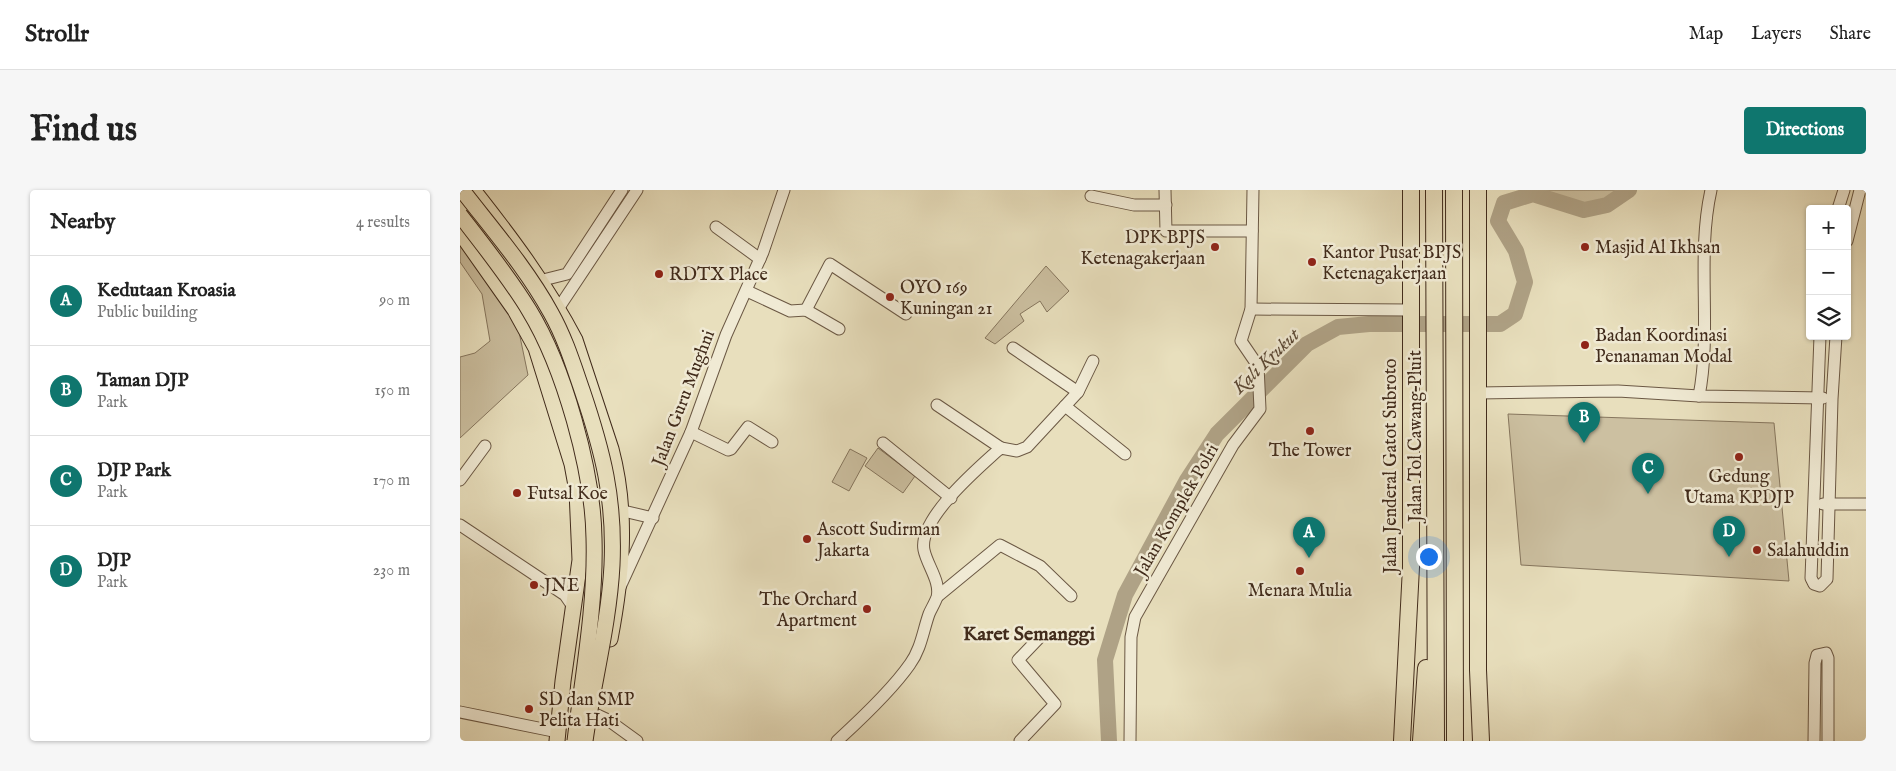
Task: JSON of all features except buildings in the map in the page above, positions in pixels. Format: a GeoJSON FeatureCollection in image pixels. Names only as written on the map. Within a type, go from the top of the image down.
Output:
{"type":"FeatureCollection","features":[{"type":"Feature","properties":{"kind":"highway","name":"Jalan Jenderal Gatot Subroto"},"geometry":{"type":"LineString","coordinates":[[1402,741],[1411,567],[1411,190]]}},
{"type":"Feature","properties":{"kind":"highway","name":"Jalan Tol Cawang–Pluit"},"geometry":{"type":"LineString","coordinates":[[1434,190],[1436,741]]}},
{"type":"Feature","properties":{"kind":"highway"},"geometry":{"type":"LineString","coordinates":[[1454,190],[1455,741]]}},
{"type":"Feature","properties":{"kind":"highway"},"geometry":{"type":"LineString","coordinates":[[1478,190],[1478,670],[1481,741]]}},
{"type":"Feature","properties":{"kind":"highway"},"geometry":{"type":"LineString","coordinates":[[1421,741],[1435,568]]}},
{"type":"Feature","properties":{"kind":"highway"},"geometry":{"type":"LineString","coordinates":[[1455,704],[1462,741]]}},
{"type":"Feature","properties":{"kind":"main road"},"geometry":{"type":"LineString","coordinates":[[462,190],[527,275],[551,312],[567,345],[597,436],[608,478],[613,522],[612,567],[585,741]]}},
{"type":"Feature","properties":{"kind":"main road"},"geometry":{"type":"LineString","coordinates":[[474,190],[537,276],[558,309],[574,340],[616,467],[622,539],[619,588],[595,714],[592,741]]}},
{"type":"Feature","properties":{"kind":"main road"},"geometry":{"type":"LineString","coordinates":[[460,215],[530,311],[548,346],[580,442],[592,500],[594,538],[592,592],[574,741]]}},
{"type":"Feature","properties":{"kind":"main road"},"geometry":{"type":"LineString","coordinates":[[460,232],[515,310],[536,348],[572,464],[577,491],[581,536],[578,577],[558,736]]}},
{"type":"Feature","properties":{"kind":"main road"},"geometry":{"type":"LineString","coordinates":[[572,464],[579,469],[594,468],[611,449]]}},
{"type":"Feature","properties":{"kind":"street"},"geometry":{"type":"LineString","coordinates":[[537,276],[544,280],[567,274],[622,190]]}},
{"type":"Feature","properties":{"kind":"street"},"geometry":{"type":"LineString","coordinates":[[558,309],[637,190]]}},
{"type":"Feature","properties":{"kind":"street","name":"Jalan Guru Mughni"},"geometry":{"type":"LineString","coordinates":[[619,588],[653,518],[691,432],[726,334],[760,259],[784,190]]}},
{"type":"Feature","properties":{"kind":"street"},"geometry":{"type":"LineString","coordinates":[[1166,190],[1166,231],[1252,230]]}},
{"type":"Feature","properties":{"kind":"street","name":"Jalan Komplek Polri"},"geometry":{"type":"LineString","coordinates":[[1130,741],[1131,637],[1135,617],[1224,459],[1260,409],[1258,366],[1241,341],[1251,309],[1253,190]]}},
{"type":"Feature","properties":{"kind":"street"},"geometry":{"type":"LineString","coordinates":[[1699,396],[1704,349],[1706,235],[1711,190]]}},
{"type":"Feature","properties":{"kind":"street"},"geometry":{"type":"LineString","coordinates":[[1839,205],[1844,190]]}},
{"type":"Feature","properties":{"kind":"street"},"geometry":{"type":"LineString","coordinates":[[1851,225],[1860,190]]}},
{"type":"Feature","properties":{"kind":"street"},"geometry":{"type":"LineString","coordinates":[[1091,196],[1134,205],[1166,205]]}},
{"type":"Feature","properties":{"kind":"street"},"geometry":{"type":"LineString","coordinates":[[716,227],[760,259]]}},
{"type":"Feature","properties":{"kind":"street"},"geometry":{"type":"LineString","coordinates":[[806,310],[830,264],[906,314]]}},
{"type":"Feature","properties":{"kind":"street"},"geometry":{"type":"LineString","coordinates":[[567,274],[567,278],[572,281],[577,280]]}},
{"type":"Feature","properties":{"kind":"street"},"geometry":{"type":"LineString","coordinates":[[747,290],[790,311],[806,310],[839,329]]}},
{"type":"Feature","properties":{"kind":"street"},"geometry":{"type":"LineString","coordinates":[[1251,309],[1410,314]]}},
{"type":"Feature","properties":{"kind":"street"},"geometry":{"type":"LineString","coordinates":[[1820,340],[1816,398],[1811,578],[1814,584],[1820,586],[1827,579],[1832,399],[1836,340]]}},
{"type":"Feature","properties":{"kind":"street"},"geometry":{"type":"LineString","coordinates":[[1013,348],[1078,392]]}},
{"type":"Feature","properties":{"kind":"street"},"geometry":{"type":"LineString","coordinates":[[936,404],[1002,448],[1017,451],[1027,447],[1078,392],[1093,361]]}},
{"type":"Feature","properties":{"kind":"street"},"geometry":{"type":"LineString","coordinates":[[1478,393],[1618,391],[1699,396],[1832,399]]}},
{"type":"Feature","properties":{"kind":"street"},"geometry":{"type":"LineString","coordinates":[[1065,406],[1125,454]]}},
{"type":"Feature","properties":{"kind":"street"},"geometry":{"type":"LineString","coordinates":[[691,432],[728,450],[731,449],[748,427],[772,442]]}},
{"type":"Feature","properties":{"kind":"street"},"geometry":{"type":"LineString","coordinates":[[883,443],[951,498]]}},
{"type":"Feature","properties":{"kind":"street"},"geometry":{"type":"LineString","coordinates":[[460,480],[485,446]]}},
{"type":"Feature","properties":{"kind":"street"},"geometry":{"type":"LineString","coordinates":[[938,596],[936,582],[926,559],[923,544],[929,526],[982,464],[1002,448]]}},
{"type":"Feature","properties":{"kind":"street"},"geometry":{"type":"LineString","coordinates":[[1813,504],[1866,504]]}},
{"type":"Feature","properties":{"kind":"street"},"geometry":{"type":"LineString","coordinates":[[619,510],[653,518]]}},
{"type":"Feature","properties":{"kind":"street"},"geometry":{"type":"LineString","coordinates":[[460,525],[565,595],[574,608]]}},
{"type":"Feature","properties":{"kind":"street"},"geometry":{"type":"LineString","coordinates":[[837,741],[910,664],[920,645],[929,615],[938,596],[1000,546],[1040,566],[1071,596]]}},
{"type":"Feature","properties":{"kind":"street"},"geometry":{"type":"LineString","coordinates":[[553,588],[565,585],[578,577]]}},
{"type":"Feature","properties":{"kind":"street"},"geometry":{"type":"LineString","coordinates":[[1020,741],[1055,704],[1018,660],[1040,637]]}},
{"type":"Feature","properties":{"kind":"street"},"geometry":{"type":"LineString","coordinates":[[1814,741],[1815,663],[1817,656],[1823,652],[1826,653],[1828,658],[1828,741]]}},
{"type":"Feature","properties":{"kind":"street"},"geometry":{"type":"LineString","coordinates":[[460,712],[558,736]]}},
{"type":"Feature","properties":{"kind":"street"},"geometry":{"type":"LineString","coordinates":[[595,714],[608,720],[637,741]]}},
{"type":"Feature","properties":{"kind":"street"},"geometry":{"type":"LineString","coordinates":[[1136,741],[1137,729]]}},
{"type":"Feature","properties":{"kind":"shaded area"},"geometry":{"type":"Polygon","coordinates":[[[1537,190],[1621,190],[1598,202],[1579,204],[1537,190]]]}},
{"type":"Feature","properties":{"kind":"shaded area"},"geometry":{"type":"Polygon","coordinates":[[[460,235],[514,308],[528,375],[460,438],[460,357],[475,353],[490,341],[482,294],[460,262],[460,235]]]}},
{"type":"Feature","properties":{"kind":"shaded area"},"geometry":{"type":"Polygon","coordinates":[[[1046,266],[1069,291],[1047,312],[1040,301],[1020,314],[1024,321],[995,344],[985,338],[1046,266]]]}},
{"type":"Feature","properties":{"kind":"shaded area"},"geometry":{"type":"Polygon","coordinates":[[[1508,414],[1774,423],[1789,581],[1521,565],[1508,414]]]}},
{"type":"Feature","properties":{"kind":"shaded area"},"geometry":{"type":"Polygon","coordinates":[[[878,448],[915,476],[903,493],[865,466],[878,448]]]}},
{"type":"Feature","properties":{"kind":"shaded area"},"geometry":{"type":"Polygon","coordinates":[[[850,449],[867,458],[849,491],[832,482],[850,449]]]}},
{"type":"Feature","properties":{"kind":"waterway","name":"Kali Krukut"},"geometry":{"type":"LineString","coordinates":[[1109,741],[1105,660],[1125,595],[1187,480],[1217,434],[1307,344],[1338,327],[1369,324],[1500,324],[1515,314],[1525,282],[1516,251],[1498,221],[1504,203],[1533,194],[1584,210],[1607,205],[1629,190]]}},
{"type":"Feature","properties":{"kind":"place","name":"DPK BPJS Ketenagakerjaan"},"geometry":{"type":"Point","coordinates":[1215,247]}},
{"type":"Feature","properties":{"kind":"place","name":"Masjid Al Ikhsan"},"geometry":{"type":"Point","coordinates":[1585,247]}},
{"type":"Feature","properties":{"kind":"place","name":"Kantor Pusat BPJS Ketenagakerjaan"},"geometry":{"type":"Point","coordinates":[1312,262]}},
{"type":"Feature","properties":{"kind":"place","name":"RDTX Place"},"geometry":{"type":"Point","coordinates":[659,274]}},
{"type":"Feature","properties":{"kind":"place","name":"OYO 169 Kuningan 21"},"geometry":{"type":"Point","coordinates":[890,297]}},
{"type":"Feature","properties":{"kind":"place","name":"Badan Koordinasi Penanaman Modal"},"geometry":{"type":"Point","coordinates":[1585,345]}},
{"type":"Feature","properties":{"kind":"place","name":"The Tower"},"geometry":{"type":"Point","coordinates":[1310,431]}},
{"type":"Feature","properties":{"kind":"place","name":"Taman DJP"},"geometry":{"type":"Point","coordinates":[1584,443]}},
{"type":"Feature","properties":{"kind":"place","name":"Gedung Utama KPDJP"},"geometry":{"type":"Point","coordinates":[1739,457]}},
{"type":"Feature","properties":{"kind":"place","name":"Futsal Koe"},"geometry":{"type":"Point","coordinates":[517,493]}},
{"type":"Feature","properties":{"kind":"place","name":"DJP Park"},"geometry":{"type":"Point","coordinates":[1648,494]}},
{"type":"Feature","properties":{"kind":"place","name":"Ascott Sudirman Jakarta"},"geometry":{"type":"Point","coordinates":[807,539]}},
{"type":"Feature","properties":{"kind":"place","name":"Salahuddin"},"geometry":{"type":"Point","coordinates":[1757,550]}},
{"type":"Feature","properties":{"kind":"place","name":"DJP"},"geometry":{"type":"Point","coordinates":[1729,557]}},
{"type":"Feature","properties":{"kind":"place","name":"Kedutaan Kroasia"},"geometry":{"type":"Point","coordinates":[1309,558]}},
{"type":"Feature","properties":{"kind":"place","name":"Menara Mulia"},"geometry":{"type":"Point","coordinates":[1300,571]}},
{"type":"Feature","properties":{"kind":"place","name":"JNE"},"geometry":{"type":"Point","coordinates":[534,585]}},
{"type":"Feature","properties":{"kind":"place","name":"The Orchard Apartment"},"geometry":{"type":"Point","coordinates":[867,609]}},
{"type":"Feature","properties":{"kind":"place","name":"SD dan SMP Pelita Hati"},"geometry":{"type":"Point","coordinates":[529,709]}},
{"type":"Feature","properties":{"kind":"district","name":"Karet Semanggi"},"geometry":{"type":"Point","coordinates":[1029,633]}}]}
